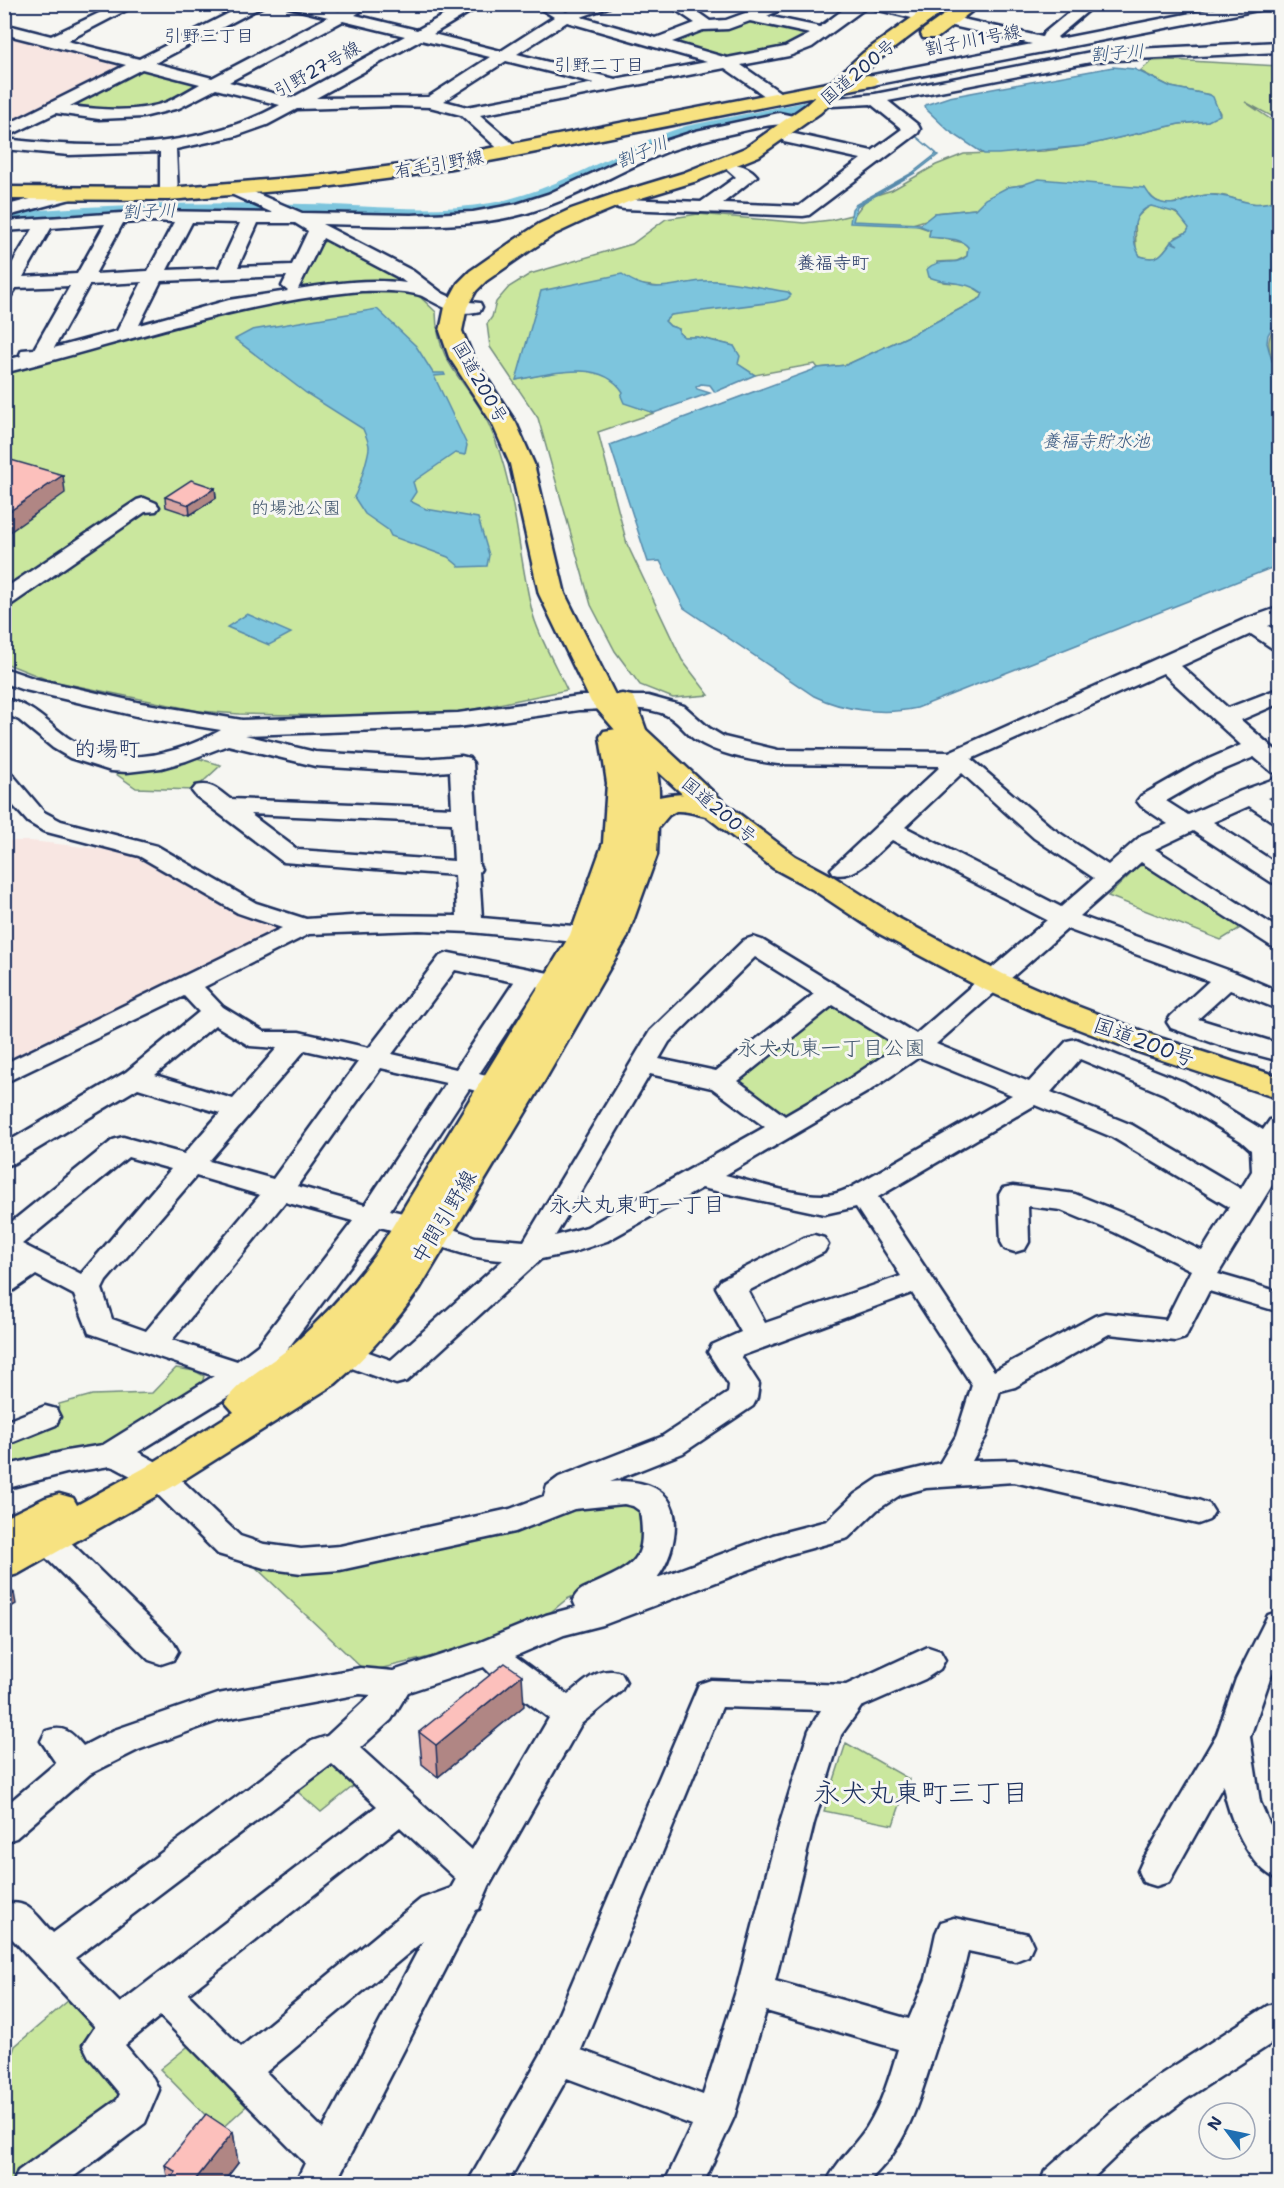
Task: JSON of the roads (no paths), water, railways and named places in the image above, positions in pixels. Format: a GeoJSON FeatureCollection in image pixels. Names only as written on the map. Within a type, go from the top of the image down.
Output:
{"type":"FeatureCollection","features":[{"type":"Feature","properties":{"kind":"main road"},"geometry":{"type":"LineString","coordinates":[[946,10],[971,4]]}},
{"type":"Feature","properties":{"kind":"main road","name":"国道200号"},"geometry":{"type":"LineString","coordinates":[[833,876],[784,862],[716,810],[619,712],[552,594],[522,464],[504,423],[461,357],[451,322],[497,276],[546,240],[582,221],[624,204],[735,169],[767,153],[800,123],[851,92],[870,57],[928,17],[946,10]]}},
{"type":"Feature","properties":{"kind":"main road","name":"国道200号"},"geometry":{"type":"LineString","coordinates":[[464,307],[466,288],[478,276],[547,229],[621,198],[726,164],[752,152],[851,92],[946,10]]}},
{"type":"Feature","properties":{"kind":"main road","name":"有毛引野線"},"geometry":{"type":"LineString","coordinates":[[4,193],[169,194],[237,190],[408,170],[778,98],[851,92]]}},
{"type":"Feature","properties":{"kind":"main road","name":"国道200号"},"geometry":{"type":"LineString","coordinates":[[619,712],[649,722],[701,775],[752,822],[795,854],[833,876],[889,926],[992,981],[1058,1010],[1152,1046],[1280,1089]]}},
{"type":"Feature","properties":{"kind":"main road","name":"中間引野線"},"geometry":{"type":"LineString","coordinates":[[4,1536],[221,1418],[273,1382],[360,1300],[387,1264],[422,1228],[529,1080],[598,936],[642,855],[645,781],[619,712]]}},
{"type":"Feature","properties":{"kind":"main road","name":"中間引野線"},"geometry":{"type":"LineString","coordinates":[[4,1563],[48,1540],[136,1466],[292,1396],[346,1355],[387,1307],[422,1228],[479,1082],[544,979],[598,936],[618,843],[621,783],[619,712]]}},
{"type":"Feature","properties":{"kind":"main road"},"geometry":{"type":"LineString","coordinates":[[644,827],[650,814],[657,808],[677,801],[692,801],[716,810]]}},
{"type":"Feature","properties":{"kind":"street"},"geometry":{"type":"LineString","coordinates":[[54,41],[130,4]]}},
{"type":"Feature","properties":{"kind":"street"},"geometry":{"type":"LineString","coordinates":[[4,133],[260,4]]}},
{"type":"Feature","properties":{"kind":"street"},"geometry":{"type":"LineString","coordinates":[[293,4],[618,84]]}},
{"type":"Feature","properties":{"kind":"street"},"geometry":{"type":"LineString","coordinates":[[55,108],[91,115],[140,113],[173,105],[215,85],[364,4]]}},
{"type":"Feature","properties":{"kind":"street","name":"引野27号線"},"geometry":{"type":"LineString","coordinates":[[4,144],[88,151],[168,146],[232,133],[261,122],[476,4]]}},
{"type":"Feature","properties":{"kind":"street"},"geometry":{"type":"LineString","coordinates":[[540,4],[565,17],[728,63],[778,98]]}},
{"type":"Feature","properties":{"kind":"street"},"geometry":{"type":"LineString","coordinates":[[431,102],[565,17],[604,4]]}},
{"type":"Feature","properties":{"kind":"street"},"geometry":{"type":"LineString","coordinates":[[674,4],[703,21],[701,26]]}},
{"type":"Feature","properties":{"kind":"street"},"geometry":{"type":"LineString","coordinates":[[657,43],[701,26],[728,24],[786,4]]}},
{"type":"Feature","properties":{"kind":"street"},"geometry":{"type":"LineString","coordinates":[[466,112],[789,51],[806,44],[862,4]]}},
{"type":"Feature","properties":{"kind":"street"},"geometry":{"type":"LineString","coordinates":[[872,4],[928,17]]}},
{"type":"Feature","properties":{"kind":"street"},"geometry":{"type":"LineString","coordinates":[[1054,45],[1049,36],[1089,4]]}},
{"type":"Feature","properties":{"kind":"street","name":"割子川1号線"},"geometry":{"type":"LineString","coordinates":[[851,92],[1054,45],[1263,4]]}},
{"type":"Feature","properties":{"kind":"street"},"geometry":{"type":"LineString","coordinates":[[946,10],[1054,45]]}},
{"type":"Feature","properties":{"kind":"street"},"geometry":{"type":"LineString","coordinates":[[750,17],[823,32]]}},
{"type":"Feature","properties":{"kind":"street"},"geometry":{"type":"LineString","coordinates":[[4,29],[295,104],[431,102],[466,112],[511,151]]}},
{"type":"Feature","properties":{"kind":"street"},"geometry":{"type":"LineString","coordinates":[[1108,34],[1131,49],[1242,50],[1280,47]]}},
{"type":"Feature","properties":{"kind":"street"},"geometry":{"type":"LineString","coordinates":[[851,92],[1131,49],[1280,39]]}},
{"type":"Feature","properties":{"kind":"street"},"geometry":{"type":"LineString","coordinates":[[624,204],[803,211],[912,129],[851,92]]}},
{"type":"Feature","properties":{"kind":"street"},"geometry":{"type":"LineString","coordinates":[[4,226],[118,217],[293,216],[411,220],[473,218],[520,209],[554,198],[662,148],[702,135],[779,118],[800,123],[874,157]]}},
{"type":"Feature","properties":{"kind":"street"},"geometry":{"type":"LineString","coordinates":[[168,146],[169,194]]}},
{"type":"Feature","properties":{"kind":"street"},"geometry":{"type":"LineString","coordinates":[[704,208],[748,176],[735,169]]}},
{"type":"Feature","properties":{"kind":"street"},"geometry":{"type":"LineString","coordinates":[[237,190],[407,275],[427,291],[464,307]]}},
{"type":"Feature","properties":{"kind":"street"},"geometry":{"type":"LineString","coordinates":[[4,212],[65,195]]}},
{"type":"Feature","properties":{"kind":"street"},"geometry":{"type":"LineString","coordinates":[[124,335],[186,216]]}},
{"type":"Feature","properties":{"kind":"street"},"geometry":{"type":"LineString","coordinates":[[43,357],[44,348],[118,217]]}},
{"type":"Feature","properties":{"kind":"street"},"geometry":{"type":"LineString","coordinates":[[226,273],[250,218]]}},
{"type":"Feature","properties":{"kind":"street"},"geometry":{"type":"LineString","coordinates":[[6,286],[46,222]]}},
{"type":"Feature","properties":{"kind":"street"},"geometry":{"type":"LineString","coordinates":[[287,296],[297,270],[318,230]]}},
{"type":"Feature","properties":{"kind":"street"},"geometry":{"type":"LineString","coordinates":[[6,286],[82,280],[297,270]]}},
{"type":"Feature","properties":{"kind":"street"},"geometry":{"type":"LineString","coordinates":[[4,367],[229,306],[352,286],[380,285],[427,291]]}},
{"type":"Feature","properties":{"kind":"street"},"geometry":{"type":"LineString","coordinates":[[4,350],[43,357]]}},
{"type":"Feature","properties":{"kind":"street"},"geometry":{"type":"LineString","coordinates":[[4,599],[144,504],[148,507]]}},
{"type":"Feature","properties":{"kind":"street"},"geometry":{"type":"LineString","coordinates":[[4,706],[15,706],[61,743],[100,763],[152,765],[235,732],[458,720],[579,703],[619,712],[665,706],[676,711],[701,733],[716,742],[757,754],[778,757],[953,759],[1280,613]]}},
{"type":"Feature","properties":{"kind":"street"},"geometry":{"type":"LineString","coordinates":[[1251,625],[1280,643]]}},
{"type":"Feature","properties":{"kind":"street"},"geometry":{"type":"LineString","coordinates":[[1167,664],[1280,767]]}},
{"type":"Feature","properties":{"kind":"street"},"geometry":{"type":"LineString","coordinates":[[4,675],[29,684],[235,732],[315,759],[424,766],[461,763],[469,869],[470,924]]}},
{"type":"Feature","properties":{"kind":"street"},"geometry":{"type":"LineString","coordinates":[[1224,718],[1280,695]]}},
{"type":"Feature","properties":{"kind":"street"},"geometry":{"type":"LineString","coordinates":[[1257,747],[1203,770],[1149,801],[1280,877]]}},
{"type":"Feature","properties":{"kind":"street"},"geometry":{"type":"LineString","coordinates":[[833,876],[890,829],[953,770],[953,759]]}},
{"type":"Feature","properties":{"kind":"street"},"geometry":{"type":"LineString","coordinates":[[953,759],[970,768],[1043,833],[1111,878]]}},
{"type":"Feature","properties":{"kind":"street"},"geometry":{"type":"LineString","coordinates":[[4,779],[36,817],[52,826],[148,851],[247,908],[304,927],[366,923],[470,924],[598,936]]}},
{"type":"Feature","properties":{"kind":"street"},"geometry":{"type":"LineString","coordinates":[[87,1289],[33,1263],[4,1245],[123,1146],[279,1191],[422,1228],[471,1246],[494,1250],[532,1251],[597,1234],[860,1085],[917,1046],[1111,878],[1151,840],[1280,784]]}},
{"type":"Feature","properties":{"kind":"street"},"geometry":{"type":"LineString","coordinates":[[204,791],[292,857],[469,869]]}},
{"type":"Feature","properties":{"kind":"street"},"geometry":{"type":"LineString","coordinates":[[1249,796],[1280,816]]}},
{"type":"Feature","properties":{"kind":"street"},"geometry":{"type":"LineString","coordinates":[[225,806],[464,816]]}},
{"type":"Feature","properties":{"kind":"street"},"geometry":{"type":"LineString","coordinates":[[890,829],[1064,919],[1227,979],[1280,1002]]}},
{"type":"Feature","properties":{"kind":"street"},"geometry":{"type":"LineString","coordinates":[[1139,850],[1280,941]]}},
{"type":"Feature","properties":{"kind":"street"},"geometry":{"type":"LineString","coordinates":[[4,1075],[304,927]]}},
{"type":"Feature","properties":{"kind":"street"},"geometry":{"type":"LineString","coordinates":[[346,1355],[396,1373],[454,1318],[532,1251],[659,1037],[753,945],[917,1046],[1122,1131],[1245,1204]]}},
{"type":"Feature","properties":{"kind":"street"},"geometry":{"type":"LineString","coordinates":[[151,1345],[279,1191],[375,1058],[449,961],[544,979]]}},
{"type":"Feature","properties":{"kind":"street"},"geometry":{"type":"LineString","coordinates":[[1227,979],[1180,1022],[1228,1039],[1280,1053]]}},
{"type":"Feature","properties":{"kind":"street"},"geometry":{"type":"LineString","coordinates":[[136,1466],[240,1374],[269,1352],[372,1216],[479,1082],[299,1040],[259,1041],[214,1013],[188,985]]}},
{"type":"Feature","properties":{"kind":"street"},"geometry":{"type":"LineString","coordinates":[[721,1081],[831,993]]}},
{"type":"Feature","properties":{"kind":"street"},"geometry":{"type":"LineString","coordinates":[[4,1157],[135,1078],[214,1013]]}},
{"type":"Feature","properties":{"kind":"street"},"geometry":{"type":"LineString","coordinates":[[240,1374],[99,1326],[87,1289],[94,1275],[299,1040]]}},
{"type":"Feature","properties":{"kind":"street"},"geometry":{"type":"LineString","coordinates":[[699,1178],[797,1202],[824,1205],[838,1203],[862,1194],[1034,1094],[1076,1047],[1174,1088],[1251,1135],[1272,1137],[1266,1172],[1204,1272],[1175,1331],[1105,1323],[1004,1379],[987,1384]]}},
{"type":"Feature","properties":{"kind":"street"},"geometry":{"type":"LineString","coordinates":[[643,1064],[721,1081],[783,1128]]}},
{"type":"Feature","properties":{"kind":"street"},"geometry":{"type":"LineString","coordinates":[[135,1078],[238,1110]]}},
{"type":"Feature","properties":{"kind":"street"},"geometry":{"type":"LineString","coordinates":[[862,1194],[987,1384],[972,1436],[950,1473]]}},
{"type":"Feature","properties":{"kind":"street"},"geometry":{"type":"LineString","coordinates":[[1015,1242],[1013,1195],[1065,1201],[1124,1225],[1204,1272],[1280,1302]]}},
{"type":"Feature","properties":{"kind":"street"},"geometry":{"type":"LineString","coordinates":[[758,1337],[731,1287],[814,1245]]}},
{"type":"Feature","properties":{"kind":"street"},"geometry":{"type":"LineString","coordinates":[[4,1283],[33,1263]]}},
{"type":"Feature","properties":{"kind":"street"},"geometry":{"type":"LineString","coordinates":[[533,1513],[570,1485],[672,1445],[742,1398],[744,1384],[723,1352],[758,1337],[920,1280]]}},
{"type":"Feature","properties":{"kind":"street"},"geometry":{"type":"LineString","coordinates":[[4,1435],[45,1417]]}},
{"type":"Feature","properties":{"kind":"street"},"geometry":{"type":"LineString","coordinates":[[4,1478],[66,1462],[136,1466],[229,1545],[264,1556],[301,1561],[340,1558],[515,1520],[571,1498],[624,1492],[642,1496],[655,1506],[660,1539],[657,1556],[647,1571],[574,1607],[558,1624]]}},
{"type":"Feature","properties":{"kind":"street"},"geometry":{"type":"LineString","coordinates":[[4,1828],[68,1752],[126,1740],[218,1707],[360,1681],[393,1684],[490,1652],[558,1624],[591,1616],[784,1544],[837,1530],[866,1502],[890,1486],[926,1476],[1014,1471],[1198,1512]]}},
{"type":"Feature","properties":{"kind":"street"},"geometry":{"type":"LineString","coordinates":[[48,1540],[160,1651]]}},
{"type":"Feature","properties":{"kind":"street"},"geometry":{"type":"LineString","coordinates":[[1156,1871],[1233,1737],[1253,1679],[1280,1624]]}},
{"type":"Feature","properties":{"kind":"street"},"geometry":{"type":"LineString","coordinates":[[490,1652],[506,1668],[569,1714]]}},
{"type":"Feature","properties":{"kind":"street"},"geometry":{"type":"LineString","coordinates":[[486,2184],[559,2058],[711,1693],[849,1698],[913,1670],[928,1660]]}},
{"type":"Feature","properties":{"kind":"street"},"geometry":{"type":"LineString","coordinates":[[163,1994],[241,2070],[321,2171],[471,1887],[569,1714],[609,1682]]}},
{"type":"Feature","properties":{"kind":"street"},"geometry":{"type":"LineString","coordinates":[[51,1955],[324,1751],[337,1748],[368,1721],[392,1695],[393,1684]]}},
{"type":"Feature","properties":{"kind":"street"},"geometry":{"type":"LineString","coordinates":[[683,2184],[715,2117],[754,1991],[797,1822],[826,1730],[849,1698]]}},
{"type":"Feature","properties":{"kind":"street"},"geometry":{"type":"LineString","coordinates":[[1233,1737],[1243,1802],[1254,1830],[1280,1865]]}},
{"type":"Feature","properties":{"kind":"street"},"geometry":{"type":"LineString","coordinates":[[337,1748],[401,1807],[471,1887]]}},
{"type":"Feature","properties":{"kind":"street"},"geometry":{"type":"LineString","coordinates":[[32,2184],[132,2111],[140,2090],[102,2044],[119,2026],[401,1807]]}},
{"type":"Feature","properties":{"kind":"street"},"geometry":{"type":"LineString","coordinates":[[241,2070],[434,1910],[471,1887]]}},
{"type":"Feature","properties":{"kind":"street"},"geometry":{"type":"LineString","coordinates":[[15,1917],[75,1983],[119,2026]]}},
{"type":"Feature","properties":{"kind":"street"},"geometry":{"type":"LineString","coordinates":[[845,2184],[852,2170],[880,2141],[904,2096],[920,2039],[944,1980],[954,1933],[1015,1945]]}},
{"type":"Feature","properties":{"kind":"street"},"geometry":{"type":"LineString","coordinates":[[754,1991],[920,2039]]}},
{"type":"Feature","properties":{"kind":"street"},"geometry":{"type":"LineString","coordinates":[[1059,2184],[1123,2125],[1164,2094],[1280,2018]]}},
{"type":"Feature","properties":{"kind":"street"},"geometry":{"type":"LineString","coordinates":[[559,2058],[715,2117]]}},
{"type":"Feature","properties":{"kind":"water"},"geometry":{"type":"Polygon","coordinates":[[[1113,67],[1134,69],[1171,87],[1210,95],[1220,115],[1208,121],[1179,124],[1083,146],[984,154],[949,131],[926,109],[925,105],[949,97],[1113,67]]]}},
{"type":"Feature","properties":{"kind":"water","name":"養福寺貯水池"},"geometry":{"type":"Polygon","coordinates":[[[936,153],[938,155],[915,173],[857,206],[853,221],[921,224],[935,213],[975,209],[985,199],[1008,187],[1039,179],[1145,188],[1154,199],[1168,204],[1207,195],[1258,204],[1279,199],[1279,315],[1268,335],[1267,343],[1272,361],[1279,360],[1279,565],[917,708],[891,711],[864,710],[838,705],[814,696],[684,608],[660,561],[648,562],[610,445],[818,368],[846,365],[911,335],[981,298],[983,293],[970,286],[929,277],[927,269],[932,265],[958,261],[967,256],[968,247],[964,243],[929,237],[930,230],[921,226],[850,223],[852,209],[855,205],[912,173],[936,153]],[[1151,206],[1139,214],[1134,227],[1134,235],[1140,256],[1155,258],[1162,254],[1171,242],[1178,245],[1171,241],[1187,232],[1189,228],[1177,213],[1151,206]]]}},
{"type":"Feature","properties":{"kind":"water"},"geometry":{"type":"Polygon","coordinates":[[[622,274],[647,286],[718,281],[788,292],[791,295],[787,299],[774,302],[671,315],[665,321],[670,326],[679,329],[679,333],[684,337],[697,337],[734,346],[740,356],[738,364],[755,375],[715,392],[710,385],[701,384],[696,387],[697,389],[710,393],[654,413],[624,403],[621,396],[623,392],[613,381],[602,375],[574,371],[516,380],[541,291],[622,274]]]}},
{"type":"Feature","properties":{"kind":"water"},"geometry":{"type":"Polygon","coordinates":[[[377,309],[416,346],[433,373],[444,373],[445,375],[434,376],[467,445],[465,455],[455,453],[413,482],[416,492],[410,501],[426,509],[478,518],[489,555],[487,566],[460,567],[448,557],[391,536],[388,530],[365,514],[354,497],[369,451],[363,429],[306,393],[235,339],[252,330],[377,309]]]}},
{"type":"Feature","properties":{"kind":"water"},"geometry":{"type":"Polygon","coordinates":[[[247,614],[291,633],[269,645],[227,627],[247,614]]]}},
{"type":"Feature","properties":{"kind":"waterway","name":"割子川"},"geometry":{"type":"LineString","coordinates":[[4,219],[117,211],[305,210],[445,214],[491,209],[559,189],[668,138],[693,130],[844,100]]}},
{"type":"Feature","properties":{"kind":"district","name":"引野三丁目"},"geometry":{"type":"Point","coordinates":[209,36]}},
{"type":"Feature","properties":{"kind":"district","name":"引野二丁目"},"geometry":{"type":"Point","coordinates":[599,65]}},
{"type":"Feature","properties":{"kind":"district","name":"養福寺町"},"geometry":{"type":"Point","coordinates":[833,263]}},
{"type":"Feature","properties":{"kind":"district","name":"的場町"},"geometry":{"type":"Point","coordinates":[107,748]}},
{"type":"Feature","properties":{"kind":"district","name":"永犬丸東町一丁目"},"geometry":{"type":"Point","coordinates":[637,1204]}},
{"type":"Feature","properties":{"kind":"district","name":"永犬丸東町三丁目"},"geometry":{"type":"Point","coordinates":[921,1792]}},
{"type":"Feature","properties":{"kind":"park label","name":"的場池公園"},"geometry":{"type":"Point","coordinates":[296,508]}},
{"type":"Feature","properties":{"kind":"park label","name":"永犬丸東一丁目公園"},"geometry":{"type":"Point","coordinates":[831,1048]}}]}
